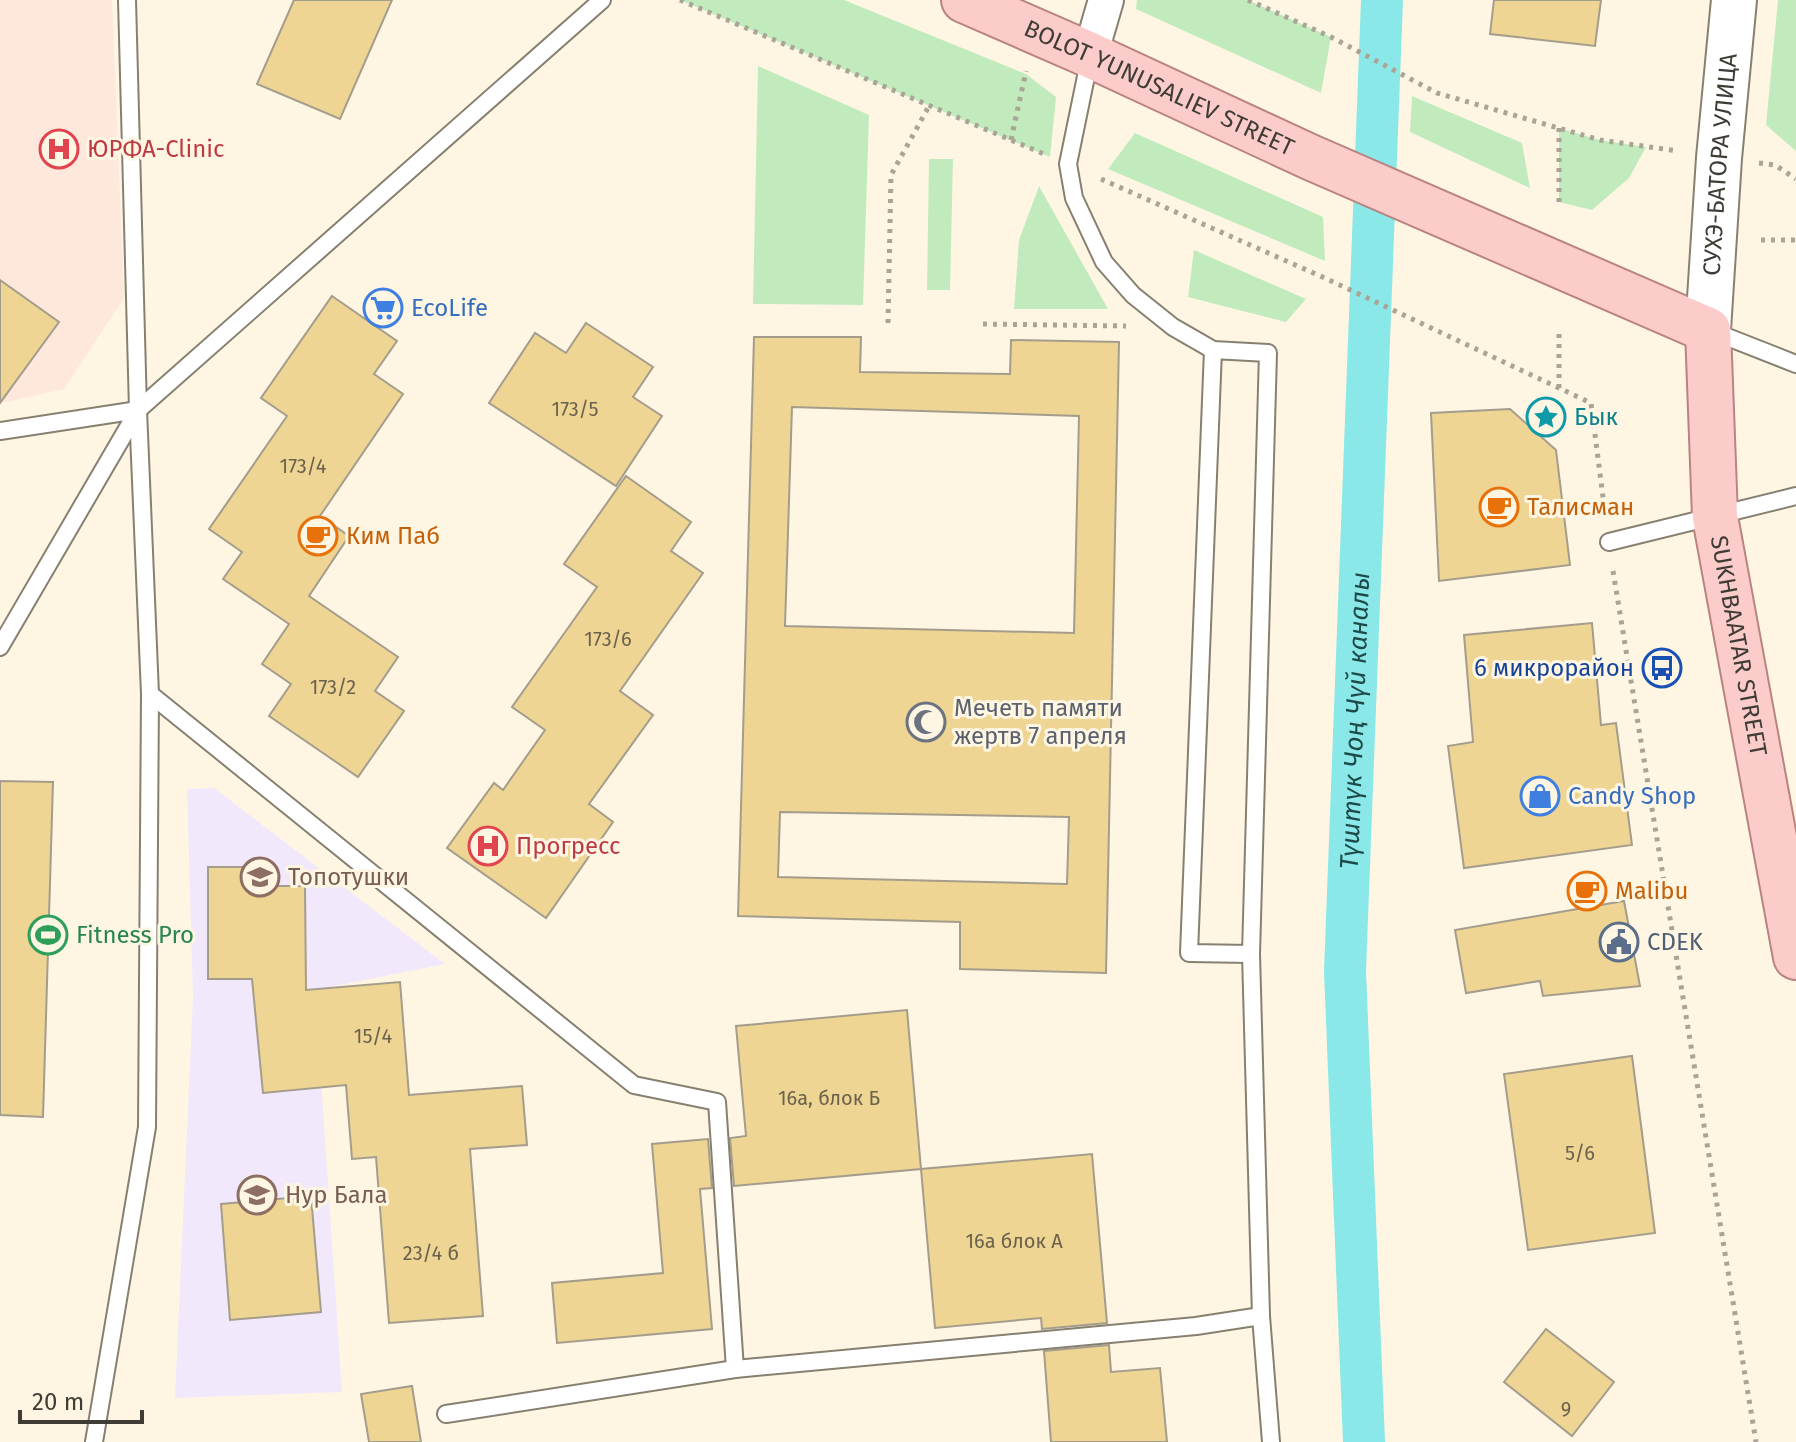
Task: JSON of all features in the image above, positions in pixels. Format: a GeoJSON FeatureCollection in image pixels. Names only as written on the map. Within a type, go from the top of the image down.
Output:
{"type":"FeatureCollection","features":[{"type":"Feature","properties":{"kind":"main road","name":"BOLOT YUNUSALIEV STREET"},"geometry":{"type":"LineString","coordinates":[[964,0],[1310,157],[1708,330]]}},
{"type":"Feature","properties":{"kind":"main road","name":"СУХЭ-БАТОРА УЛИЦА"},"geometry":{"type":"LineString","coordinates":[[1708,330],[1719,158],[1734,0]]}},
{"type":"Feature","properties":{"kind":"main road","name":"SUKHBAATAR STREET"},"geometry":{"type":"LineString","coordinates":[[1708,330],[1715,517],[1796,957]]}},
{"type":"Feature","properties":{"kind":"street"},"geometry":{"type":"LineString","coordinates":[[1090,55],[1106,0]]}},
{"type":"Feature","properties":{"kind":"lane"},"geometry":{"type":"LineString","coordinates":[[94,1442],[147,1127],[150,694],[138,410],[127,0]]}},
{"type":"Feature","properties":{"kind":"lane"},"geometry":{"type":"LineString","coordinates":[[0,647],[138,410],[602,0]]}},
{"type":"Feature","properties":{"kind":"lane"},"geometry":{"type":"LineString","coordinates":[[1090,55],[1068,164],[1074,198],[1104,262],[1133,295],[1173,327],[1213,350],[1268,353],[1251,954],[1261,1316],[1271,1442]]}},
{"type":"Feature","properties":{"kind":"lane"},"geometry":{"type":"LineString","coordinates":[[1708,330],[1796,364]]}},
{"type":"Feature","properties":{"kind":"lane"},"geometry":{"type":"LineString","coordinates":[[1213,350],[1189,953],[1251,954]]}},
{"type":"Feature","properties":{"kind":"lane"},"geometry":{"type":"LineString","coordinates":[[0,431],[138,410]]}},
{"type":"Feature","properties":{"kind":"lane"},"geometry":{"type":"LineString","coordinates":[[1609,542],[1796,496]]}},
{"type":"Feature","properties":{"kind":"lane"},"geometry":{"type":"LineString","coordinates":[[150,694],[634,1085],[717,1102],[735,1369]]}},
{"type":"Feature","properties":{"kind":"lane"},"geometry":{"type":"LineString","coordinates":[[446,1414],[735,1369],[1180,1327],[1261,1316]]}},
{"type":"Feature","properties":{"kind":"path"},"geometry":{"type":"LineString","coordinates":[[680,0],[1050,157]]}},
{"type":"Feature","properties":{"kind":"path"},"geometry":{"type":"LineString","coordinates":[[1248,0],[1331,37],[1437,93],[1600,140]]}},
{"type":"Feature","properties":{"kind":"path"},"geometry":{"type":"LineString","coordinates":[[1011,140],[1028,61]]}},
{"type":"Feature","properties":{"kind":"path"},"geometry":{"type":"LineString","coordinates":[[888,323],[891,175],[929,106]]}},
{"type":"Feature","properties":{"kind":"path"},"geometry":{"type":"LineString","coordinates":[[1559,128],[1559,202]]}},
{"type":"Feature","properties":{"kind":"path"},"geometry":{"type":"LineString","coordinates":[[1098,178],[1327,279],[1591,403],[1609,542],[1756,1442]]}},
{"type":"Feature","properties":{"kind":"path"},"geometry":{"type":"LineString","coordinates":[[1761,240],[1796,240]]}},
{"type":"Feature","properties":{"kind":"path"},"geometry":{"type":"LineString","coordinates":[[983,324],[1173,327]]}},
{"type":"Feature","properties":{"kind":"path"},"geometry":{"type":"LineString","coordinates":[[1559,331],[1559,388]]}},
{"type":"Feature","properties":{"kind":"shaded area","name":"ЮРФА-Clinic"},"geometry":{"type":"Polygon","coordinates":[[[0,0],[112,0],[124,298],[64,389],[0,403],[0,0]]]}},
{"type":"Feature","properties":{"kind":"shaded area","name":"Нур Бала"},"geometry":{"type":"Polygon","coordinates":[[[214,788],[445,964],[315,990],[342,1392],[175,1398],[193,997],[187,789],[214,788]]]}},
{"type":"Feature","properties":{"kind":"green space"},"geometry":{"type":"Polygon","coordinates":[[[680,0],[844,0],[1026,74],[1056,97],[1050,157],[680,0]]]}},
{"type":"Feature","properties":{"kind":"green space"},"geometry":{"type":"Polygon","coordinates":[[[1137,0],[1248,0],[1331,37],[1321,93],[1136,9],[1137,0]]]}},
{"type":"Feature","properties":{"kind":"green space"},"geometry":{"type":"Polygon","coordinates":[[[1778,0],[1796,0],[1796,151],[1766,125],[1778,0]]]}},
{"type":"Feature","properties":{"kind":"green space"},"geometry":{"type":"Polygon","coordinates":[[[758,66],[869,115],[863,305],[753,304],[758,66]]]}},
{"type":"Feature","properties":{"kind":"green space"},"geometry":{"type":"Polygon","coordinates":[[[1412,96],[1522,143],[1530,188],[1410,132],[1412,96]]]}},
{"type":"Feature","properties":{"kind":"green space"},"geometry":{"type":"Polygon","coordinates":[[[1559,128],[1600,140],[1646,147],[1629,178],[1592,210],[1559,202],[1559,128]]]}},
{"type":"Feature","properties":{"kind":"green space"},"geometry":{"type":"Polygon","coordinates":[[[1135,133],[1323,217],[1325,261],[1108,169],[1135,133]]]}},
{"type":"Feature","properties":{"kind":"green space"},"geometry":{"type":"Polygon","coordinates":[[[929,159],[953,159],[950,290],[927,290],[929,159]]]}},
{"type":"Feature","properties":{"kind":"green space"},"geometry":{"type":"Polygon","coordinates":[[[1039,186],[1108,309],[1014,309],[1019,240],[1039,186]]]}},
{"type":"Feature","properties":{"kind":"green space"},"geometry":{"type":"Polygon","coordinates":[[[1194,250],[1306,299],[1286,322],[1188,297],[1194,250]]]}},
{"type":"Feature","properties":{"kind":"building"},"geometry":{"type":"Polygon","coordinates":[[[294,0],[392,0],[340,119],[257,84],[294,0]]]}},
{"type":"Feature","properties":{"kind":"building"},"geometry":{"type":"Polygon","coordinates":[[[1494,0],[1601,0],[1595,46],[1490,34],[1494,0]]]}},
{"type":"Feature","properties":{"kind":"building"},"geometry":{"type":"Polygon","coordinates":[[[0,280],[59,322],[0,403],[0,280]]]}},
{"type":"Feature","properties":{"kind":"building"},"geometry":{"type":"Polygon","coordinates":[[[332,296],[397,341],[374,374],[403,394],[320,516],[349,536],[309,596],[398,657],[375,691],[404,711],[358,777],[269,716],[291,684],[262,664],[289,624],[223,579],[242,552],[209,529],[287,416],[261,398],[332,296]]]}},
{"type":"Feature","properties":{"kind":"building"},"geometry":{"type":"Polygon","coordinates":[[[586,323],[653,367],[633,397],[662,416],[616,486],[489,403],[535,333],[566,353],[586,323]]]}},
{"type":"Feature","properties":{"kind":"building"},"geometry":{"type":"Polygon","coordinates":[[[754,337],[861,337],[860,372],[1010,374],[1011,340],[1119,342],[1106,973],[960,969],[960,922],[738,916],[754,337]],[[792,407],[785,626],[1074,633],[1079,416],[792,407]],[[780,812],[778,877],[1067,884],[1069,817],[780,812]]]}},
{"type":"Feature","properties":{"kind":"building","name":"Талисман"},"geometry":{"type":"Polygon","coordinates":[[[1510,409],[1556,450],[1570,565],[1439,581],[1431,413],[1510,409]]]}},
{"type":"Feature","properties":{"kind":"building"},"geometry":{"type":"Polygon","coordinates":[[[626,476],[691,522],[671,551],[703,573],[620,691],[653,715],[589,804],[613,822],[546,918],[447,848],[494,783],[503,790],[545,730],[512,707],[597,587],[564,564],[626,476]]]}},
{"type":"Feature","properties":{"kind":"building","name":"Candy Shop"},"geometry":{"type":"Polygon","coordinates":[[[1592,623],[1601,725],[1616,723],[1632,845],[1464,868],[1448,746],[1473,742],[1464,635],[1592,623]]]}},
{"type":"Feature","properties":{"kind":"building"},"geometry":{"type":"Polygon","coordinates":[[[0,781],[53,782],[43,1117],[0,1115],[0,781]]]}},
{"type":"Feature","properties":{"kind":"building"},"geometry":{"type":"Polygon","coordinates":[[[208,867],[248,867],[248,886],[305,886],[306,990],[400,982],[409,1095],[522,1086],[527,1145],[470,1149],[483,1316],[389,1323],[376,1157],[352,1159],[346,1085],[263,1093],[252,979],[208,979],[208,867]]]}},
{"type":"Feature","properties":{"kind":"building"},"geometry":{"type":"Polygon","coordinates":[[[1624,901],[1640,986],[1543,996],[1540,981],[1466,993],[1455,930],[1624,901]]]}},
{"type":"Feature","properties":{"kind":"building"},"geometry":{"type":"Polygon","coordinates":[[[907,1010],[921,1169],[734,1186],[730,1138],[746,1136],[736,1026],[907,1010]]]}},
{"type":"Feature","properties":{"kind":"building"},"geometry":{"type":"Polygon","coordinates":[[[1632,1056],[1655,1233],[1528,1250],[1504,1074],[1632,1056]]]}},
{"type":"Feature","properties":{"kind":"building"},"geometry":{"type":"Polygon","coordinates":[[[708,1139],[712,1188],[700,1189],[712,1329],[557,1343],[552,1283],[663,1273],[652,1144],[708,1139]]]}},
{"type":"Feature","properties":{"kind":"building"},"geometry":{"type":"Polygon","coordinates":[[[1092,1154],[1107,1323],[1042,1329],[1041,1318],[935,1328],[921,1169],[1092,1154]]]}},
{"type":"Feature","properties":{"kind":"building"},"geometry":{"type":"Polygon","coordinates":[[[311,1196],[321,1312],[230,1320],[221,1204],[311,1196]]]}},
{"type":"Feature","properties":{"kind":"building"},"geometry":{"type":"Polygon","coordinates":[[[1546,1329],[1614,1382],[1572,1436],[1504,1382],[1546,1329]]]}},
{"type":"Feature","properties":{"kind":"building"},"geometry":{"type":"Polygon","coordinates":[[[1109,1345],[1111,1372],[1160,1368],[1167,1442],[1051,1442],[1044,1351],[1109,1345]]]}},
{"type":"Feature","properties":{"kind":"building"},"geometry":{"type":"Polygon","coordinates":[[[412,1386],[421,1442],[369,1442],[361,1394],[412,1386]]]}},
{"type":"Feature","properties":{"kind":"waterway","name":"Түштүк Чоң Чүй каналы"},"geometry":{"type":"LineString","coordinates":[[1364,1442],[1345,971],[1382,0]]}},
{"type":"Feature","properties":{"kind":"place","name":"ЮРФА-Clinic"},"geometry":{"type":"Point","coordinates":[59,149]}},
{"type":"Feature","properties":{"kind":"place","name":"EcoLife"},"geometry":{"type":"Point","coordinates":[383,308]}},
{"type":"Feature","properties":{"kind":"place","name":"Бык"},"geometry":{"type":"Point","coordinates":[1546,417]}},
{"type":"Feature","properties":{"kind":"place","name":"Талисман"},"geometry":{"type":"Point","coordinates":[1499,507]}},
{"type":"Feature","properties":{"kind":"place","name":"Ким Паб"},"geometry":{"type":"Point","coordinates":[318,536]}},
{"type":"Feature","properties":{"kind":"place","name":"6 микрорайон"},"geometry":{"type":"Point","coordinates":[1662,668]}},
{"type":"Feature","properties":{"kind":"place","name":"Мечеть памяти жертв 7 апреля"},"geometry":{"type":"Point","coordinates":[926,722]}},
{"type":"Feature","properties":{"kind":"place","name":"Candy Shop"},"geometry":{"type":"Point","coordinates":[1540,796]}},
{"type":"Feature","properties":{"kind":"place","name":"Прогресс"},"geometry":{"type":"Point","coordinates":[488,846]}},
{"type":"Feature","properties":{"kind":"place","name":"Топотушки"},"geometry":{"type":"Point","coordinates":[260,877]}},
{"type":"Feature","properties":{"kind":"place","name":"Malibu"},"geometry":{"type":"Point","coordinates":[1587,891]}},
{"type":"Feature","properties":{"kind":"place","name":"Fitness Pro"},"geometry":{"type":"Point","coordinates":[48,935]}},
{"type":"Feature","properties":{"kind":"place","name":"CDEK"},"geometry":{"type":"Point","coordinates":[1619,942]}},
{"type":"Feature","properties":{"kind":"place","name":"Нур Бала"},"geometry":{"type":"Point","coordinates":[257,1195]}}]}
